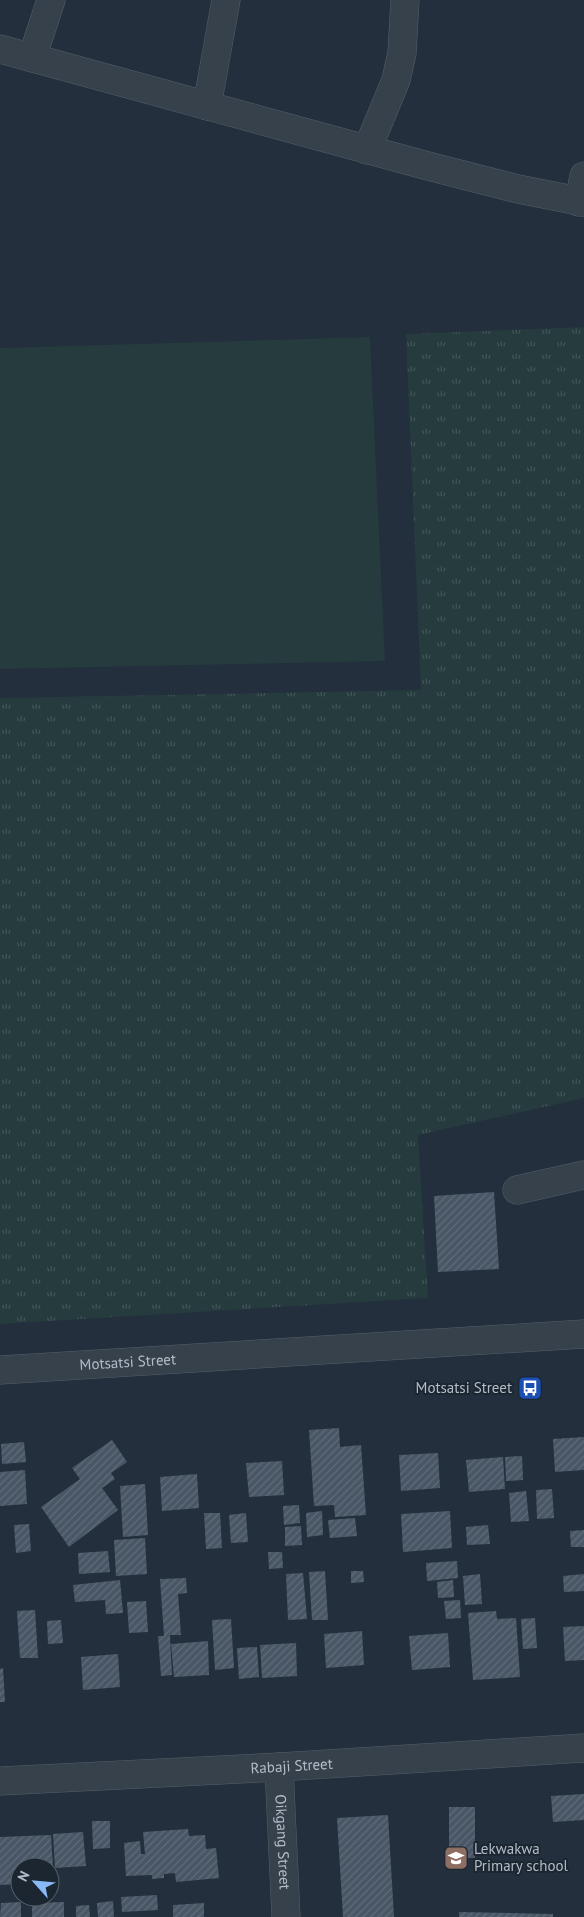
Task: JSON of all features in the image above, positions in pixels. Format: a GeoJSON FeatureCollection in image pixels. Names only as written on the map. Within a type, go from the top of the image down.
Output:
{"type":"FeatureCollection","features":[{"type":"Feature","properties":{"kind":"street"},"geometry":{"type":"LineString","coordinates":[[32,58],[51,0]]}},
{"type":"Feature","properties":{"kind":"street"},"geometry":{"type":"LineString","coordinates":[[207,106],[226,0]]}},
{"type":"Feature","properties":{"kind":"street"},"geometry":{"type":"LineString","coordinates":[[367,150],[396,80],[402,53],[405,0]]}},
{"type":"Feature","properties":{"kind":"street"},"geometry":{"type":"LineString","coordinates":[[0,49],[367,150],[518,189],[582,193]]}},
{"type":"Feature","properties":{"kind":"street"},"geometry":{"type":"LineString","coordinates":[[517,1190],[584,1175]]}},
{"type":"Feature","properties":{"kind":"street","name":"Motsatsi Street"},"geometry":{"type":"LineString","coordinates":[[0,1370],[584,1334]]}},
{"type":"Feature","properties":{"kind":"street","name":"Rabaji Street"},"geometry":{"type":"LineString","coordinates":[[0,1780],[584,1748]]}},
{"type":"Feature","properties":{"kind":"street","name":"Oikgang Street"},"geometry":{"type":"LineString","coordinates":[[279,1766],[286,1917]]}},
{"type":"Feature","properties":{"kind":"green space"},"geometry":{"type":"Polygon","coordinates":[[[584,327],[584,1098],[418,1135],[428,1298],[0,1324],[0,698],[421,690],[406,334],[584,327]]]}},
{"type":"Feature","properties":{"kind":"green space"},"geometry":{"type":"Polygon","coordinates":[[[370,337],[385,661],[0,669],[0,348],[370,337]]]}},
{"type":"Feature","properties":{"kind":"building"},"geometry":{"type":"Polygon","coordinates":[[[494,1192],[499,1269],[438,1272],[434,1196],[494,1192]]]}},
{"type":"Feature","properties":{"kind":"building"},"geometry":{"type":"Polygon","coordinates":[[[339,1428],[340,1447],[361,1445],[366,1515],[335,1517],[334,1505],[314,1506],[309,1430],[339,1428]]]}},
{"type":"Feature","properties":{"kind":"building"},"geometry":{"type":"Polygon","coordinates":[[[584,1437],[584,1470],[555,1472],[553,1439],[584,1437]]]}},
{"type":"Feature","properties":{"kind":"building"},"geometry":{"type":"Polygon","coordinates":[[[112,1440],[127,1462],[111,1473],[115,1479],[102,1488],[118,1510],[69,1547],[41,1507],[80,1479],[72,1468],[112,1440]]]}},
{"type":"Feature","properties":{"kind":"building"},"geometry":{"type":"Polygon","coordinates":[[[24,1442],[26,1462],[2,1464],[1,1444],[24,1442]]]}},
{"type":"Feature","properties":{"kind":"building"},"geometry":{"type":"Polygon","coordinates":[[[438,1453],[440,1488],[401,1491],[399,1455],[438,1453]]]}},
{"type":"Feature","properties":{"kind":"building"},"geometry":{"type":"Polygon","coordinates":[[[522,1456],[523,1480],[506,1481],[505,1457],[522,1456]]]}},
{"type":"Feature","properties":{"kind":"building"},"geometry":{"type":"Polygon","coordinates":[[[503,1457],[505,1489],[469,1492],[466,1460],[503,1457]]]}},
{"type":"Feature","properties":{"kind":"building"},"geometry":{"type":"Polygon","coordinates":[[[282,1461],[284,1495],[249,1497],[246,1463],[282,1461]]]}},
{"type":"Feature","properties":{"kind":"building"},"geometry":{"type":"Polygon","coordinates":[[[25,1470],[27,1504],[0,1506],[0,1472],[25,1470]]]}},
{"type":"Feature","properties":{"kind":"building"},"geometry":{"type":"Polygon","coordinates":[[[197,1474],[199,1508],[162,1511],[160,1477],[197,1474]]]}},
{"type":"Feature","properties":{"kind":"building"},"geometry":{"type":"Polygon","coordinates":[[[145,1484],[148,1535],[123,1537],[120,1486],[145,1484]]]}},
{"type":"Feature","properties":{"kind":"building"},"geometry":{"type":"Polygon","coordinates":[[[552,1489],[554,1518],[537,1519],[536,1490],[552,1489]]]}},
{"type":"Feature","properties":{"kind":"building"},"geometry":{"type":"Polygon","coordinates":[[[526,1491],[529,1521],[511,1522],[509,1493],[526,1491]]]}},
{"type":"Feature","properties":{"kind":"building"},"geometry":{"type":"Polygon","coordinates":[[[299,1505],[300,1523],[284,1525],[283,1506],[299,1505]]]}},
{"type":"Feature","properties":{"kind":"building"},"geometry":{"type":"Polygon","coordinates":[[[322,1511],[323,1535],[307,1537],[306,1513],[322,1511]]]}},
{"type":"Feature","properties":{"kind":"building"},"geometry":{"type":"Polygon","coordinates":[[[450,1511],[452,1548],[403,1552],[401,1514],[450,1511]]]}},
{"type":"Feature","properties":{"kind":"building"},"geometry":{"type":"Polygon","coordinates":[[[204,1513],[220,1513],[222,1548],[206,1549],[204,1513]]]}},
{"type":"Feature","properties":{"kind":"building"},"geometry":{"type":"Polygon","coordinates":[[[246,1513],[248,1542],[231,1543],[229,1515],[246,1513]]]}},
{"type":"Feature","properties":{"kind":"building"},"geometry":{"type":"Polygon","coordinates":[[[355,1518],[357,1536],[330,1538],[328,1520],[355,1518]]]}},
{"type":"Feature","properties":{"kind":"building"},"geometry":{"type":"Polygon","coordinates":[[[29,1524],[31,1551],[16,1553],[14,1525],[29,1524]]]}},
{"type":"Feature","properties":{"kind":"building"},"geometry":{"type":"Polygon","coordinates":[[[488,1525],[490,1544],[467,1545],[466,1527],[488,1525]]]}},
{"type":"Feature","properties":{"kind":"building"},"geometry":{"type":"Polygon","coordinates":[[[301,1526],[302,1545],[285,1546],[285,1527],[301,1526]]]}},
{"type":"Feature","properties":{"kind":"building"},"geometry":{"type":"Polygon","coordinates":[[[584,1530],[584,1547],[571,1547],[570,1531],[584,1530]]]}},
{"type":"Feature","properties":{"kind":"building"},"geometry":{"type":"Polygon","coordinates":[[[145,1538],[147,1574],[116,1576],[114,1540],[145,1538]]]}},
{"type":"Feature","properties":{"kind":"building"},"geometry":{"type":"Polygon","coordinates":[[[108,1551],[110,1572],[79,1574],[78,1553],[108,1551]]]}},
{"type":"Feature","properties":{"kind":"building"},"geometry":{"type":"Polygon","coordinates":[[[268,1552],[282,1552],[283,1568],[269,1569],[268,1552]]]}},
{"type":"Feature","properties":{"kind":"building"},"geometry":{"type":"Polygon","coordinates":[[[457,1561],[458,1578],[427,1581],[426,1563],[457,1561]]]}},
{"type":"Feature","properties":{"kind":"building"},"geometry":{"type":"Polygon","coordinates":[[[325,1571],[328,1620],[312,1620],[309,1572],[325,1571]]]}},
{"type":"Feature","properties":{"kind":"building"},"geometry":{"type":"Polygon","coordinates":[[[351,1571],[363,1571],[364,1582],[351,1583],[351,1571]]]}},
{"type":"Feature","properties":{"kind":"building"},"geometry":{"type":"Polygon","coordinates":[[[303,1573],[307,1619],[288,1620],[286,1574],[303,1573]]]}},
{"type":"Feature","properties":{"kind":"building"},"geometry":{"type":"Polygon","coordinates":[[[480,1574],[482,1604],[465,1605],[463,1576],[480,1574]]]}},
{"type":"Feature","properties":{"kind":"building"},"geometry":{"type":"Polygon","coordinates":[[[584,1574],[584,1591],[564,1592],[563,1576],[584,1574]]]}},
{"type":"Feature","properties":{"kind":"building"},"geometry":{"type":"Polygon","coordinates":[[[186,1578],[187,1593],[178,1594],[181,1635],[170,1635],[172,1675],[161,1676],[158,1636],[164,1636],[160,1579],[186,1578]]]}},
{"type":"Feature","properties":{"kind":"building"},"geometry":{"type":"Polygon","coordinates":[[[120,1580],[123,1613],[106,1614],[105,1600],[75,1602],[73,1585],[120,1580]]]}},
{"type":"Feature","properties":{"kind":"building"},"geometry":{"type":"Polygon","coordinates":[[[453,1580],[454,1597],[438,1598],[437,1582],[453,1580]]]}},
{"type":"Feature","properties":{"kind":"building"},"geometry":{"type":"Polygon","coordinates":[[[460,1600],[461,1618],[446,1619],[444,1601],[460,1600]]]}},
{"type":"Feature","properties":{"kind":"building"},"geometry":{"type":"Polygon","coordinates":[[[146,1601],[148,1632],[129,1633],[127,1602],[146,1601]]]}},
{"type":"Feature","properties":{"kind":"building"},"geometry":{"type":"Polygon","coordinates":[[[35,1610],[38,1658],[20,1658],[17,1611],[35,1610]]]}},
{"type":"Feature","properties":{"kind":"building"},"geometry":{"type":"Polygon","coordinates":[[[496,1611],[497,1619],[516,1618],[520,1677],[473,1680],[468,1613],[496,1611]]]}},
{"type":"Feature","properties":{"kind":"building"},"geometry":{"type":"Polygon","coordinates":[[[535,1618],[537,1648],[523,1649],[521,1619],[535,1618]]]}},
{"type":"Feature","properties":{"kind":"building"},"geometry":{"type":"Polygon","coordinates":[[[231,1619],[234,1668],[215,1670],[212,1620],[231,1619]]]}},
{"type":"Feature","properties":{"kind":"building"},"geometry":{"type":"Polygon","coordinates":[[[61,1620],[63,1643],[48,1644],[47,1621],[61,1620]]]}},
{"type":"Feature","properties":{"kind":"building"},"geometry":{"type":"Polygon","coordinates":[[[584,1626],[584,1660],[565,1661],[563,1627],[584,1626]]]}},
{"type":"Feature","properties":{"kind":"building"},"geometry":{"type":"Polygon","coordinates":[[[362,1631],[364,1665],[326,1668],[324,1634],[362,1631]]]}},
{"type":"Feature","properties":{"kind":"building"},"geometry":{"type":"Polygon","coordinates":[[[448,1633],[450,1667],[412,1670],[409,1636],[448,1633]]]}},
{"type":"Feature","properties":{"kind":"building"},"geometry":{"type":"Polygon","coordinates":[[[208,1641],[209,1675],[174,1677],[171,1644],[208,1641]]]}},
{"type":"Feature","properties":{"kind":"building"},"geometry":{"type":"Polygon","coordinates":[[[296,1643],[297,1676],[262,1678],[260,1645],[296,1643]]]}},
{"type":"Feature","properties":{"kind":"building"},"geometry":{"type":"Polygon","coordinates":[[[257,1647],[259,1677],[239,1679],[237,1648],[257,1647]]]}},
{"type":"Feature","properties":{"kind":"building"},"geometry":{"type":"Polygon","coordinates":[[[118,1654],[120,1687],[83,1690],[81,1657],[118,1654]]]}},
{"type":"Feature","properties":{"kind":"building"},"geometry":{"type":"Polygon","coordinates":[[[3,1668],[5,1702],[0,1702],[0,1669],[3,1668]]]}},
{"type":"Feature","properties":{"kind":"building"},"geometry":{"type":"Polygon","coordinates":[[[584,1794],[584,1820],[553,1822],[551,1796],[584,1794]]]}},
{"type":"Feature","properties":{"kind":"building"},"geometry":{"type":"Polygon","coordinates":[[[449,1807],[475,1807],[475,1858],[449,1858],[449,1807]]]}},
{"type":"Feature","properties":{"kind":"building"},"geometry":{"type":"Polygon","coordinates":[[[388,1815],[394,1917],[343,1917],[337,1818],[388,1815]]]}},
{"type":"Feature","properties":{"kind":"building"},"geometry":{"type":"Polygon","coordinates":[[[92,1821],[110,1821],[110,1848],[93,1849],[92,1821]]]}},
{"type":"Feature","properties":{"kind":"building"},"geometry":{"type":"Polygon","coordinates":[[[188,1829],[189,1836],[205,1835],[206,1849],[216,1848],[219,1878],[176,1882],[175,1873],[164,1874],[164,1878],[152,1879],[152,1875],[126,1876],[124,1843],[140,1841],[141,1854],[145,1854],[143,1832],[188,1829]]]}},
{"type":"Feature","properties":{"kind":"building"},"geometry":{"type":"Polygon","coordinates":[[[83,1832],[86,1866],[60,1868],[60,1857],[54,1857],[53,1834],[83,1832]]]}},
{"type":"Feature","properties":{"kind":"building"},"geometry":{"type":"Polygon","coordinates":[[[51,1835],[52,1857],[10,1857],[10,1884],[0,1885],[0,1837],[51,1835]]]}},
{"type":"Feature","properties":{"kind":"building"},"geometry":{"type":"Polygon","coordinates":[[[157,1895],[158,1910],[122,1912],[121,1897],[157,1895]]]}},
{"type":"Feature","properties":{"kind":"building"},"geometry":{"type":"Polygon","coordinates":[[[113,1901],[114,1917],[98,1917],[97,1903],[113,1901]]]}},
{"type":"Feature","properties":{"kind":"building"},"geometry":{"type":"Polygon","coordinates":[[[60,1902],[64,1902],[64,1917],[32,1917],[32,1907],[60,1907],[60,1902]]]}},
{"type":"Feature","properties":{"kind":"building"},"geometry":{"type":"Polygon","coordinates":[[[1,1903],[10,1903],[10,1907],[21,1907],[21,1917],[0,1917],[1,1903]]]}},
{"type":"Feature","properties":{"kind":"building"},"geometry":{"type":"Polygon","coordinates":[[[204,1903],[204,1917],[173,1917],[173,1905],[204,1903]]]}},
{"type":"Feature","properties":{"kind":"building"},"geometry":{"type":"Polygon","coordinates":[[[89,1905],[90,1917],[76,1917],[76,1906],[89,1905]]]}},
{"type":"Feature","properties":{"kind":"building"},"geometry":{"type":"Polygon","coordinates":[[[459,1912],[553,1914],[553,1917],[459,1917],[459,1912]]]}},
{"type":"Feature","properties":{"kind":"place","name":"Motsatsi Street"},"geometry":{"type":"Point","coordinates":[530,1388]}},
{"type":"Feature","properties":{"kind":"place","name":"Lekwakwa Primary school"},"geometry":{"type":"Point","coordinates":[456,1858]}}]}
